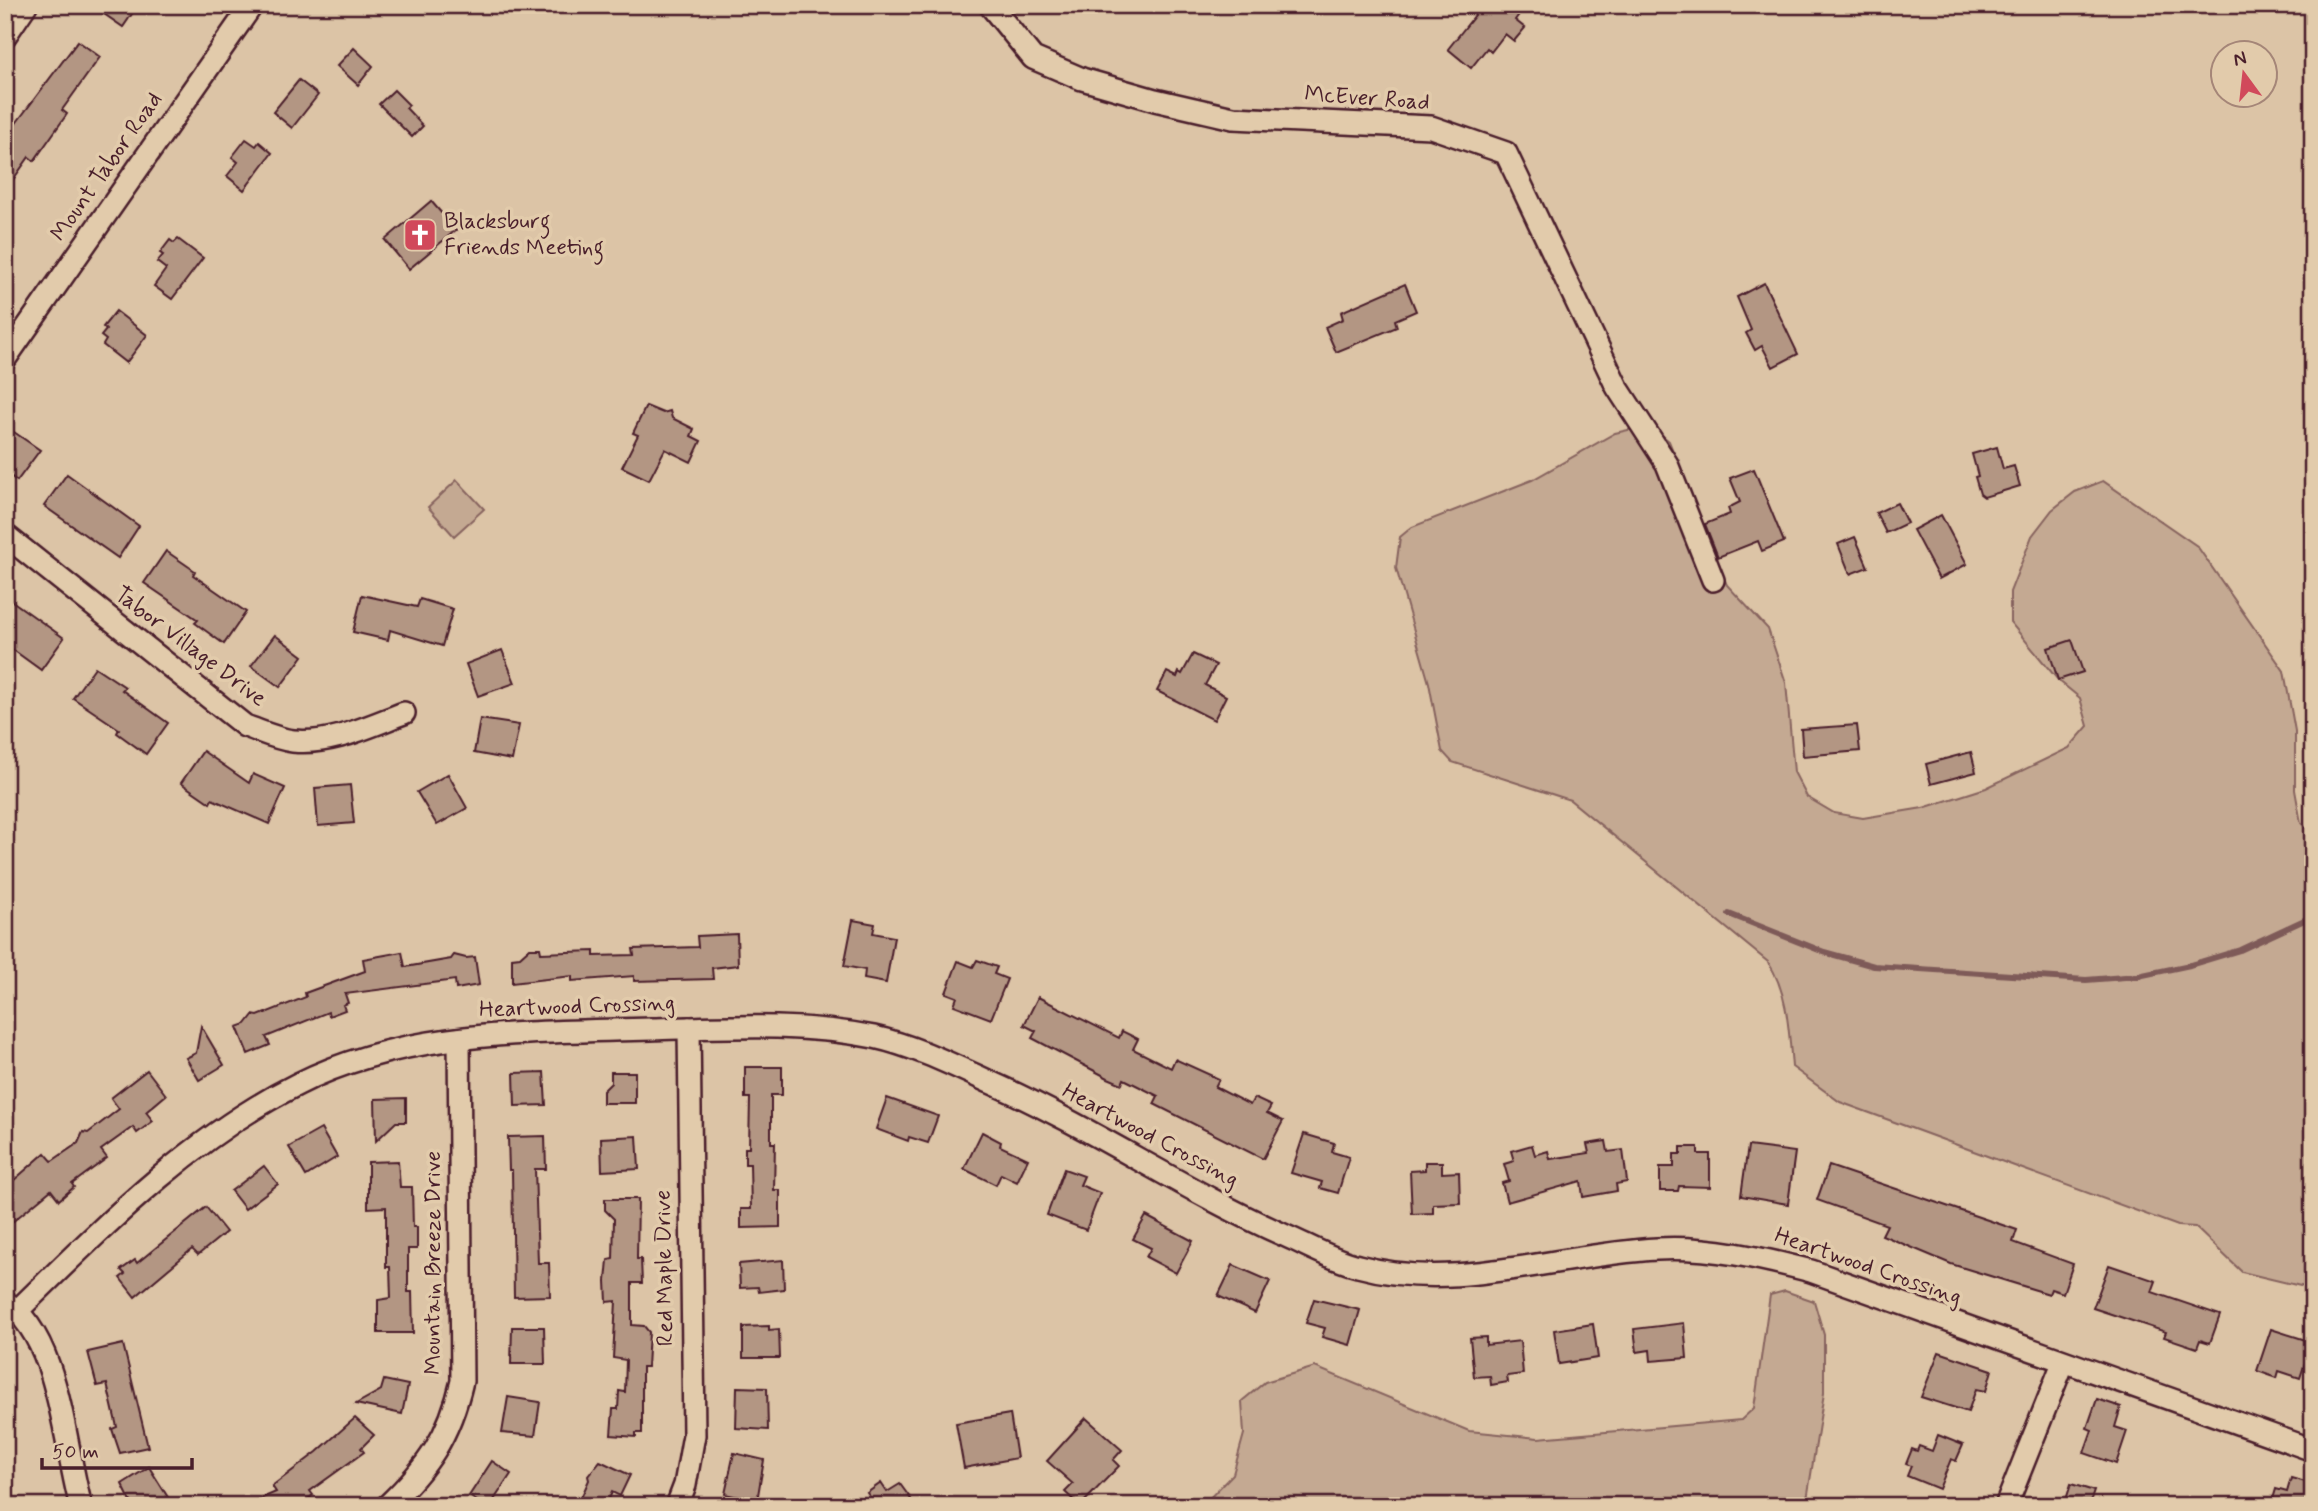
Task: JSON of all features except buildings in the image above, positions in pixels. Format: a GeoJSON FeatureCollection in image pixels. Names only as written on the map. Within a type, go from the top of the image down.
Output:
{"type":"FeatureCollection","features":[{"type":"Feature","properties":{"kind":"street"},"geometry":{"type":"LineString","coordinates":[[5,36],[26,5]]}},
{"type":"Feature","properties":{"kind":"street","name":"Mount Tabor Road"},"geometry":{"type":"LineString","coordinates":[[5,359],[253,5]]}},
{"type":"Feature","properties":{"kind":"street","name":"McEver Road"},"geometry":{"type":"LineString","coordinates":[[990,5],[1033,58],[1082,79],[1155,100],[1233,118],[1431,127],[1506,152],[1617,387],[1667,464],[1713,580]]}},
{"type":"Feature","properties":{"kind":"street","name":"Tabor Village Drive"},"geometry":{"type":"LineString","coordinates":[[5,535],[245,726],[290,741],[304,741],[343,736],[404,713]]}},
{"type":"Feature","properties":{"kind":"street","name":"Heartwood Crossing"},"geometry":{"type":"LineString","coordinates":[[12,1306],[241,1116],[298,1084],[350,1062],[401,1048],[509,1034],[689,1028],[822,1030],[876,1038],[920,1052],[997,1084],[1246,1218],[1354,1266],[1398,1274],[1456,1275],[1659,1249],[1707,1250],[1758,1257],[1811,1271],[2313,1450]]}},
{"type":"Feature","properties":{"kind":"street","name":"Red Maple Drive"},"geometry":{"type":"LineString","coordinates":[[677,1506],[685,1485],[694,1435],[689,1028]]}},
{"type":"Feature","properties":{"kind":"street","name":"Mountain Breeze Drive"},"geometry":{"type":"LineString","coordinates":[[387,1506],[416,1478],[442,1443],[455,1412],[462,1381],[458,1039]]}},
{"type":"Feature","properties":{"kind":"street"},"geometry":{"type":"LineString","coordinates":[[12,1306],[46,1356],[81,1506]]}},
{"type":"Feature","properties":{"kind":"street"},"geometry":{"type":"LineString","coordinates":[[2006,1506],[2063,1363]]}},
{"type":"Feature","properties":{"kind":"shaded area"},"geometry":{"type":"Polygon","coordinates":[[[1650,425],[1669,441],[1727,585],[1768,629],[1786,683],[1794,772],[1807,797],[1834,813],[1863,818],[1923,808],[1986,788],[2069,748],[2088,726],[2080,698],[2058,680],[2010,622],[2010,592],[2032,536],[2052,510],[2075,492],[2103,481],[2197,546],[2284,671],[2295,731],[2295,790],[2301,823],[2313,835],[2313,1289],[2242,1272],[2195,1227],[2178,1226],[1840,1102],[1792,1067],[1784,999],[1768,962],[1570,800],[1452,762],[1442,751],[1429,683],[1396,568],[1400,537],[1412,527],[1532,480],[1615,433],[1650,425]]]}},
{"type":"Feature","properties":{"kind":"shaded area"},"geometry":{"type":"Polygon","coordinates":[[[457,480],[484,509],[454,536],[428,507],[457,480]]]}},
{"type":"Feature","properties":{"kind":"shaded area"},"geometry":{"type":"Polygon","coordinates":[[[1785,1291],[1814,1301],[1824,1335],[1824,1393],[1806,1506],[1202,1506],[1233,1474],[1244,1434],[1242,1401],[1265,1382],[1315,1367],[1469,1431],[1538,1438],[1741,1420],[1754,1408],[1770,1295],[1785,1291]]]}},
{"type":"Feature","properties":{"kind":"waterway"},"geometry":{"type":"LineString","coordinates":[[1729,914],[1824,952],[1874,966],[2086,980],[2138,976],[2190,965],[2240,950],[2313,916]]}},
{"type":"Feature","properties":{"kind":"place","name":"Blacksburg Friends Meeting"},"geometry":{"type":"Point","coordinates":[420,235]}}]}
